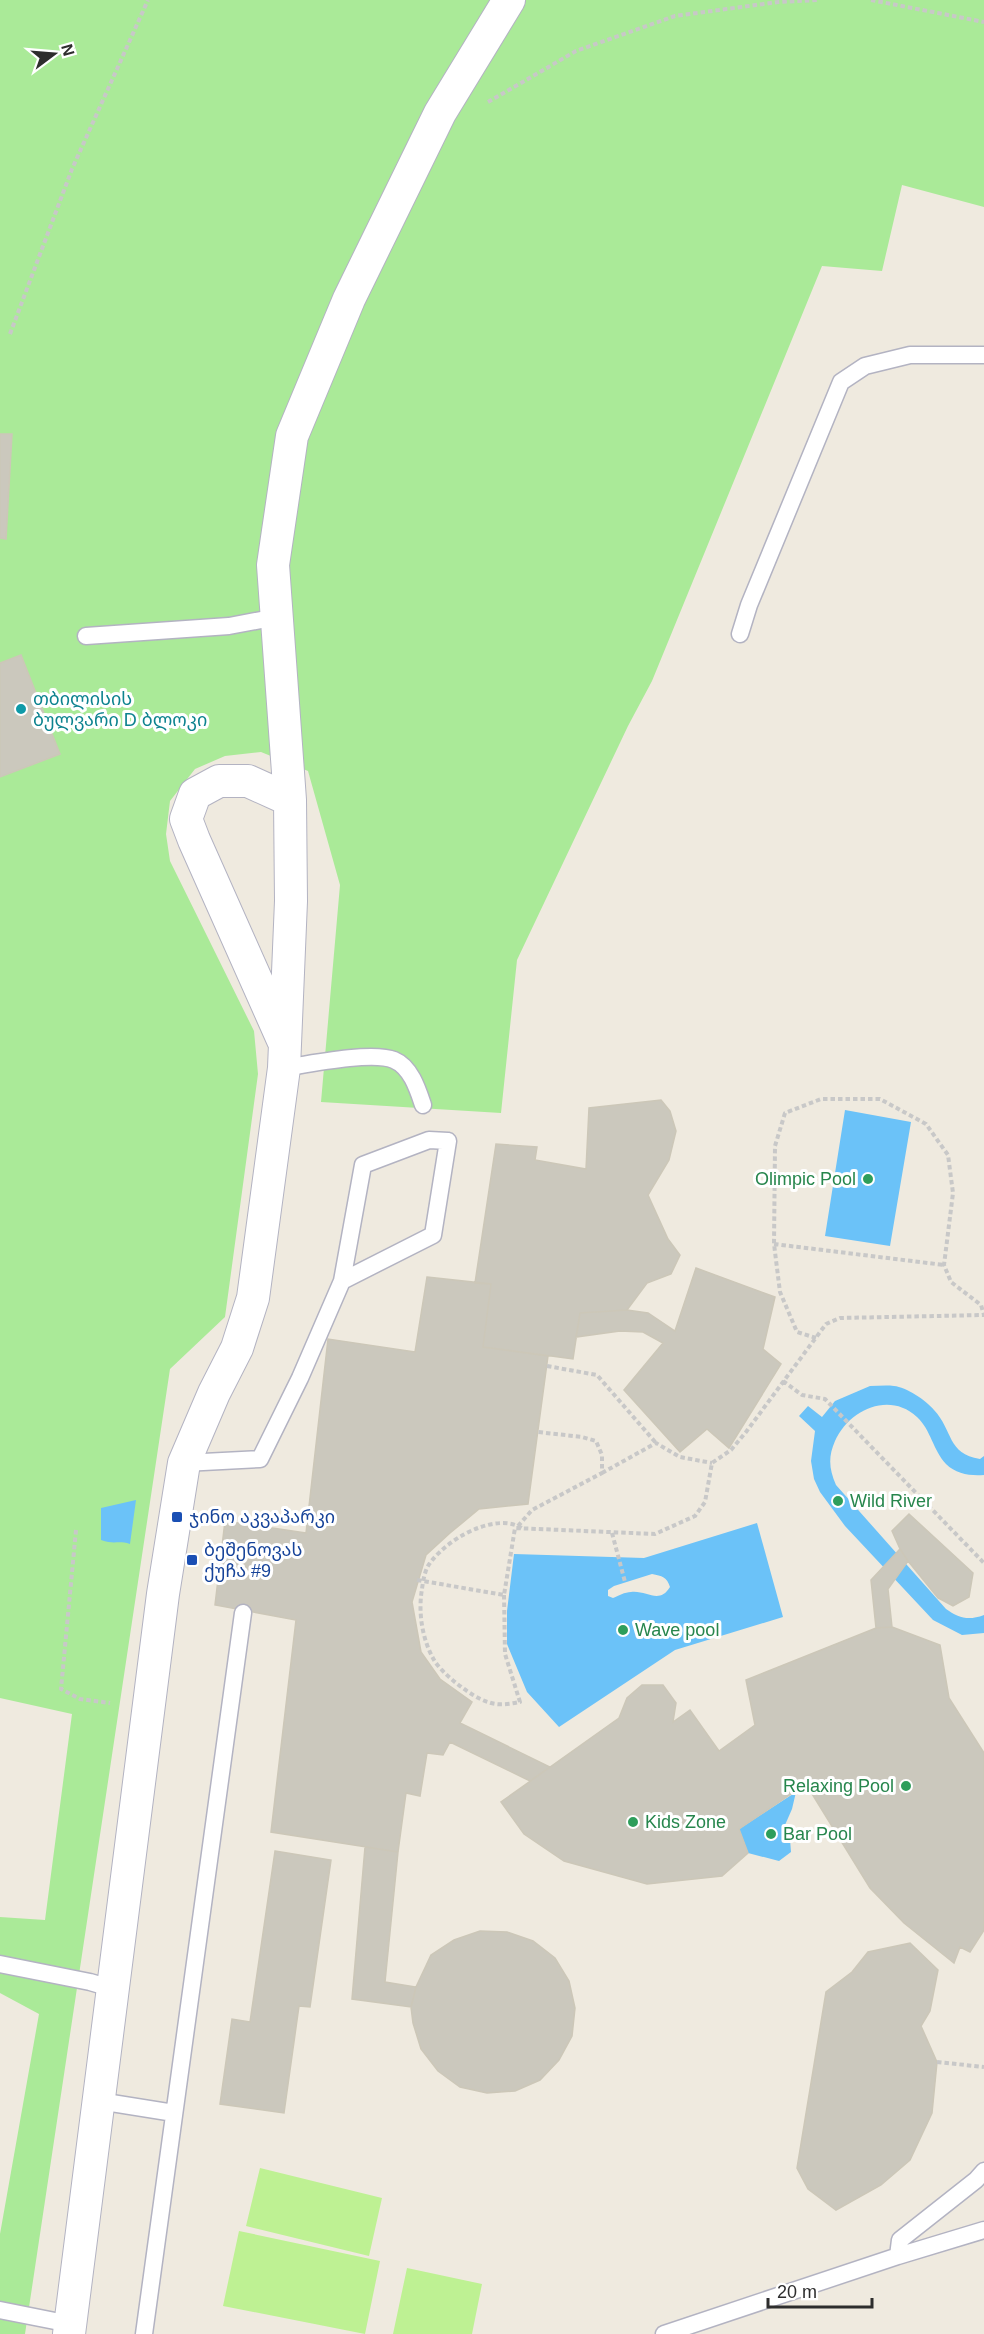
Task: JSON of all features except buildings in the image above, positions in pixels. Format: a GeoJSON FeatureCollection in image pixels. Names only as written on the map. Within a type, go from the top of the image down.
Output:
{"type":"FeatureCollection","features":[{"type":"Feature","properties":{"kind":"street"},"geometry":{"type":"LineString","coordinates":[[69,2329],[163,1594],[184,1463],[214,1393],[237,1348],[253,1298],[284,1057],[291,901],[290,800],[273,565],[292,436],[349,299],[440,113],[508,0]]}},
{"type":"Feature","properties":{"kind":"street"},"geometry":{"type":"LineString","coordinates":[[284,1057],[186,819],[195,794],[219,781],[248,781],[290,800]]}},
{"type":"Feature","properties":{"kind":"lane"},"geometry":{"type":"LineString","coordinates":[[740,634],[749,605],[841,382],[865,366],[909,355],[984,355]]}},
{"type":"Feature","properties":{"kind":"lane"},"geometry":{"type":"LineString","coordinates":[[86,636],[228,626],[277,617]]}},
{"type":"Feature","properties":{"kind":"lane"},"geometry":{"type":"LineString","coordinates":[[284,1057],[362,1057],[395,1060],[415,1080],[423,1105]]}},
{"type":"Feature","properties":{"kind":"lane"},"geometry":{"type":"LineString","coordinates":[[184,1463],[260,1459],[300,1378],[342,1281],[363,1165],[429,1140],[448,1141],[433,1235],[342,1281]]}},
{"type":"Feature","properties":{"kind":"lane"},"geometry":{"type":"LineString","coordinates":[[144,2334],[243,1613]]}},
{"type":"Feature","properties":{"kind":"lane"},"geometry":{"type":"LineString","coordinates":[[0,1964],[114,1989]]}},
{"type":"Feature","properties":{"kind":"lane"},"geometry":{"type":"LineString","coordinates":[[99,2101],[174,2113]]}},
{"type":"Feature","properties":{"kind":"lane"},"geometry":{"type":"LineString","coordinates":[[898,2256],[900,2240],[976,2180],[984,2171]]}},
{"type":"Feature","properties":{"kind":"lane"},"geometry":{"type":"LineString","coordinates":[[664,2334],[898,2256],[984,2230]]}},
{"type":"Feature","properties":{"kind":"lane"},"geometry":{"type":"LineString","coordinates":[[0,2310],[69,2329]]}},
{"type":"Feature","properties":{"kind":"path"},"geometry":{"type":"LineString","coordinates":[[10,334],[72,169],[148,0]]}},
{"type":"Feature","properties":{"kind":"path"},"geometry":{"type":"LineString","coordinates":[[483,104],[576,51],[675,16],[778,2],[819,0]]}},
{"type":"Feature","properties":{"kind":"path"},"geometry":{"type":"LineString","coordinates":[[871,0],[984,22]]}},
{"type":"Feature","properties":{"kind":"path"},"geometry":{"type":"LineString","coordinates":[[523,1528],[493,1522],[469,1531],[446,1546],[429,1563],[423,1581],[419,1607],[425,1635],[435,1661],[460,1686],[488,1702],[507,1704],[520,1702],[506,1654],[504,1595],[515,1528],[655,1534],[695,1516],[705,1502],[712,1463],[730,1450],[746,1432],[783,1380],[816,1338],[826,1324],[840,1318],[984,1315],[981,1305],[951,1282],[944,1265],[953,1193],[948,1155],[926,1124],[880,1099],[821,1099],[785,1113],[775,1146],[774,1244],[780,1292],[797,1332],[816,1338]]}},
{"type":"Feature","properties":{"kind":"path"},"geometry":{"type":"LineString","coordinates":[[774,1244],[944,1265]]}},
{"type":"Feature","properties":{"kind":"path"},"geometry":{"type":"LineString","coordinates":[[547,1366],[597,1375],[656,1443],[680,1457],[712,1463]]}},
{"type":"Feature","properties":{"kind":"path"},"geometry":{"type":"LineString","coordinates":[[783,1380],[802,1395],[825,1399],[984,1563]]}},
{"type":"Feature","properties":{"kind":"path"},"geometry":{"type":"LineString","coordinates":[[538,1432],[582,1437],[596,1441],[602,1455],[602,1473]]}},
{"type":"Feature","properties":{"kind":"path"},"geometry":{"type":"LineString","coordinates":[[518,1526],[532,1510],[656,1443]]}},
{"type":"Feature","properties":{"kind":"path"},"geometry":{"type":"LineString","coordinates":[[76,1530],[61,1689],[80,1699],[110,1703]]}},
{"type":"Feature","properties":{"kind":"path"},"geometry":{"type":"LineString","coordinates":[[612,1533],[625,1582]]}},
{"type":"Feature","properties":{"kind":"path"},"geometry":{"type":"LineString","coordinates":[[417,1580],[504,1595]]}},
{"type":"Feature","properties":{"kind":"path"},"geometry":{"type":"LineString","coordinates":[[936,2062],[984,2067]]}},
{"type":"Feature","properties":{"kind":"green space"},"geometry":{"type":"Polygon","coordinates":[[[0,0],[984,0],[984,207],[902,185],[882,271],[822,266],[652,681],[628,726],[517,960],[501,1113],[321,1102],[340,885],[308,771],[261,752],[225,756],[195,769],[170,801],[166,834],[170,861],[254,1031],[258,1074],[225,1317],[170,1369],[25,2334],[0,2334],[0,2234],[39,2014],[0,1993],[0,1917],[45,1920],[72,1714],[0,1698],[0,0]]]}},
{"type":"Feature","properties":{"kind":"green space"},"geometry":{"type":"Polygon","coordinates":[[[260,2168],[382,2198],[369,2256],[246,2226],[260,2168]]]}},
{"type":"Feature","properties":{"kind":"green space"},"geometry":{"type":"Polygon","coordinates":[[[239,2231],[380,2261],[365,2334],[223,2306],[239,2231]]]}},
{"type":"Feature","properties":{"kind":"green space"},"geometry":{"type":"Polygon","coordinates":[[[407,2268],[482,2284],[472,2334],[393,2334],[407,2268]]]}},
{"type":"Feature","properties":{"kind":"water","name":"Olimpic Pool"},"geometry":{"type":"Polygon","coordinates":[[[845,1110],[911,1122],[890,1246],[825,1236],[845,1110]]]}},
{"type":"Feature","properties":{"kind":"water","name":"Wild River"},"geometry":{"type":"Polygon","coordinates":[[[870,1386],[899,1387],[916,1395],[934,1410],[956,1447],[969,1456],[980,1459],[984,1456],[984,1475],[968,1475],[954,1470],[938,1453],[926,1428],[917,1417],[906,1409],[894,1405],[882,1405],[860,1413],[841,1430],[831,1452],[830,1463],[836,1485],[946,1609],[964,1618],[984,1615],[984,1633],[962,1635],[933,1620],[845,1526],[820,1492],[814,1479],[811,1461],[815,1431],[799,1416],[808,1406],[822,1417],[835,1401],[870,1386]]]}},
{"type":"Feature","properties":{"kind":"water"},"geometry":{"type":"Polygon","coordinates":[[[136,1500],[130,1544],[101,1540],[101,1508],[136,1500]]]}},
{"type":"Feature","properties":{"kind":"water","name":"Wave pool"},"geometry":{"type":"Polygon","coordinates":[[[757,1523],[783,1617],[675,1650],[559,1727],[527,1692],[507,1644],[507,1611],[514,1554],[644,1558],[757,1523]],[[652,1574],[614,1586],[608,1590],[608,1596],[613,1598],[631,1592],[652,1596],[662,1595],[670,1587],[669,1584],[661,1576],[652,1574]]]}},
{"type":"Feature","properties":{"kind":"water"},"geometry":{"type":"Polygon","coordinates":[[[796,1792],[785,1825],[790,1839],[791,1852],[779,1861],[748,1853],[739,1829],[796,1792]]]}},
{"type":"Feature","properties":{"kind":"place","name":"თბილისის ბულვარი D ბლოკი"},"geometry":{"type":"Point","coordinates":[21,709]}},
{"type":"Feature","properties":{"kind":"place","name":"Olimpic Pool"},"geometry":{"type":"Point","coordinates":[868,1179]}},
{"type":"Feature","properties":{"kind":"place","name":"Wild River"},"geometry":{"type":"Point","coordinates":[838,1501]}},
{"type":"Feature","properties":{"kind":"place","name":"ჯინო აკვაპარკი"},"geometry":{"type":"Point","coordinates":[177,1517]}},
{"type":"Feature","properties":{"kind":"place","name":"ბეშენოვას ქუჩა #9"},"geometry":{"type":"Point","coordinates":[192,1560]}},
{"type":"Feature","properties":{"kind":"place","name":"Wave pool"},"geometry":{"type":"Point","coordinates":[623,1630]}},
{"type":"Feature","properties":{"kind":"place","name":"Relaxing Pool"},"geometry":{"type":"Point","coordinates":[906,1786]}},
{"type":"Feature","properties":{"kind":"place","name":"Kids Zone"},"geometry":{"type":"Point","coordinates":[633,1822]}},
{"type":"Feature","properties":{"kind":"place","name":"Bar Pool"},"geometry":{"type":"Point","coordinates":[771,1834]}}]}
